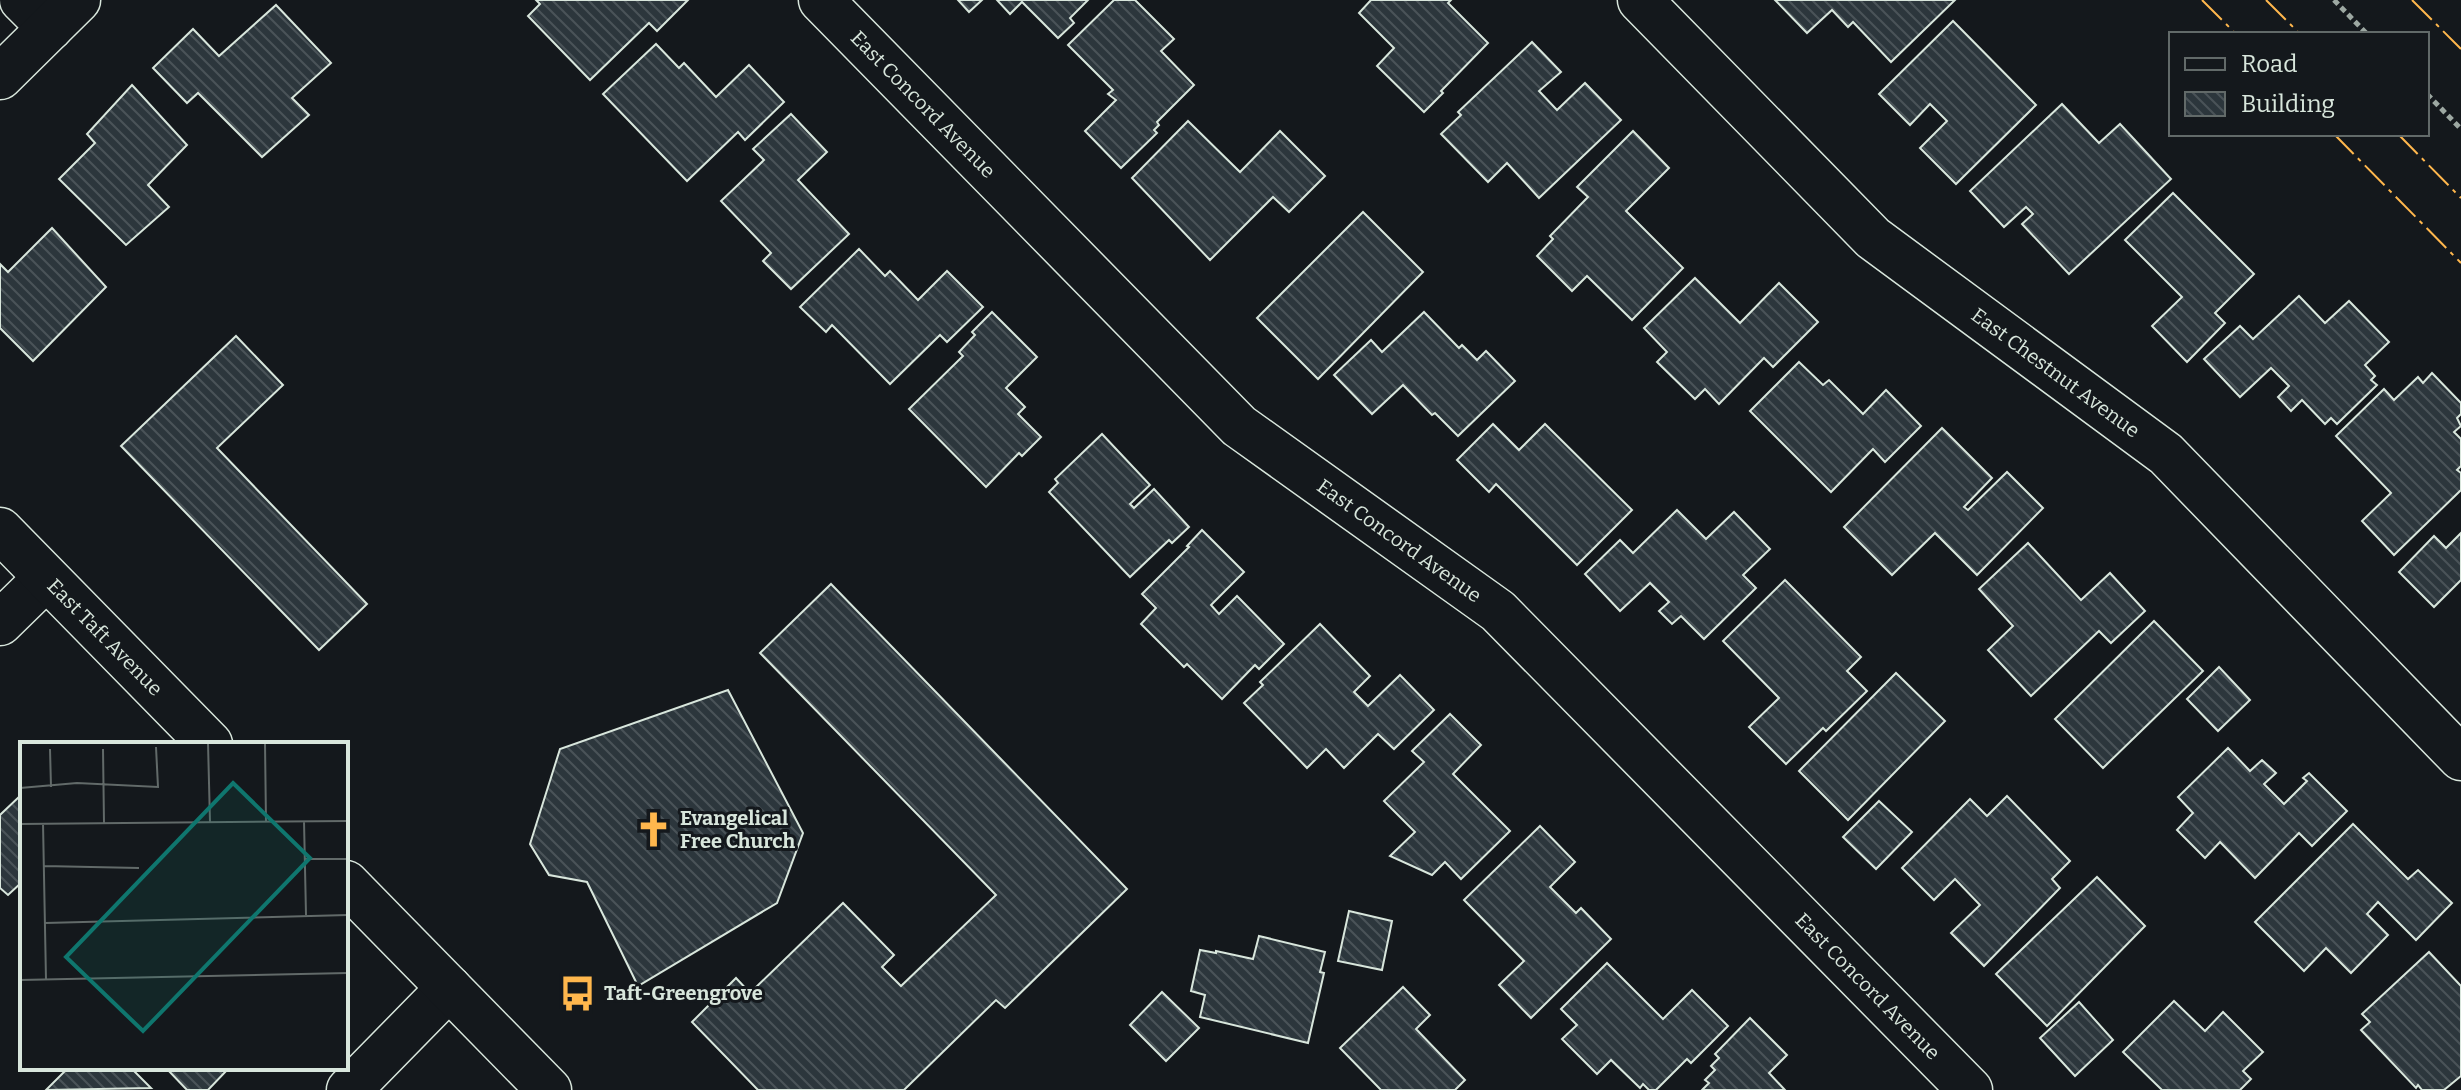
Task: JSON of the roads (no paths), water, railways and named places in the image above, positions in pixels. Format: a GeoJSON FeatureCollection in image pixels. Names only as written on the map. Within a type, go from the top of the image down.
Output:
{"type":"FeatureCollection","features":[{"type":"Feature","properties":{"kind":"street","name":"East Concord Avenue"},"geometry":{"type":"LineString","coordinates":[[821,0],[1239,426],[1498,611],[1970,1090]]}},
{"type":"Feature","properties":{"kind":"street","name":"East Chestnut Avenue"},"geometry":{"type":"LineString","coordinates":[[1640,0],[1873,238],[2166,454],[2461,758]]}},
{"type":"Feature","properties":{"kind":"street"},"geometry":{"type":"LineString","coordinates":[[0,77],[50,9]]}},
{"type":"Feature","properties":{"kind":"street","name":"East Taft Avenue"},"geometry":{"type":"LineString","coordinates":[[0,530],[208,742]]}},
{"type":"Feature","properties":{"kind":"street"},"geometry":{"type":"LineString","coordinates":[[0,623],[46,578]]}},
{"type":"Feature","properties":{"kind":"street"},"geometry":{"type":"LineString","coordinates":[[348,885],[549,1090]]}},
{"type":"Feature","properties":{"kind":"street"},"geometry":{"type":"LineString","coordinates":[[349,1090],[449,988]]}},
{"type":"Feature","properties":{"kind":"place","name":"Evangelical Free Church"},"geometry":{"type":"Point","coordinates":[654,830]}},
{"type":"Feature","properties":{"kind":"place","name":"Taft-Greengrove"},"geometry":{"type":"Point","coordinates":[578,993]}}]}
